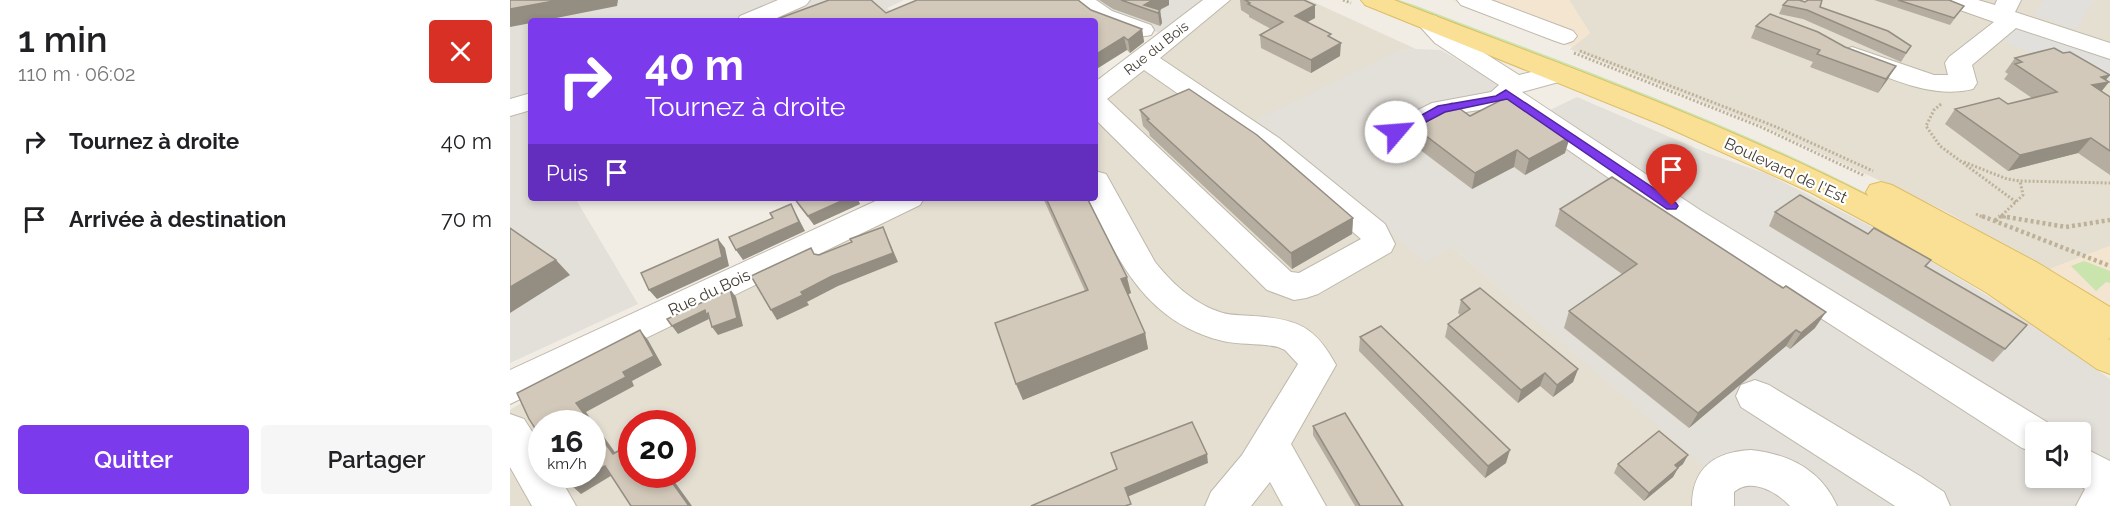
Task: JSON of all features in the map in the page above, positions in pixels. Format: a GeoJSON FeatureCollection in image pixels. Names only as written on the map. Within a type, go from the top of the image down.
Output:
{"type":"FeatureCollection","features":[{"type":"Feature","properties":{"kind":"main road","name":"Boulevard de l'Est"},"geometry":{"type":"LineString","coordinates":[[1373,0],[1424,11],[1563,52],[1754,154],[1881,216],[1999,284],[2110,359]]}},
{"type":"Feature","properties":{"kind":"main road","name":"Boulevard de l'Est"},"geometry":{"type":"LineString","coordinates":[[1424,11],[1708,112],[1906,204],[2026,272],[2110,325]]}},
{"type":"Feature","properties":{"kind":"street"},"geometry":{"type":"LineString","coordinates":[[756,18],[798,0]]}},
{"type":"Feature","properties":{"kind":"street"},"geometry":{"type":"LineString","coordinates":[[1081,0],[1155,48],[1374,232],[1379,244],[1306,285],[1294,287],[1279,281],[1098,106]]}},
{"type":"Feature","properties":{"kind":"street","name":"Rue du Bois"},"geometry":{"type":"LineString","coordinates":[[1098,93],[1218,0]]}},
{"type":"Feature","properties":{"kind":"street"},"geometry":{"type":"LineString","coordinates":[[1396,132],[1442,109],[1500,99],[1563,52],[1469,0]]}},
{"type":"Feature","properties":{"kind":"street"},"geometry":{"type":"LineString","coordinates":[[1954,0],[2005,8],[2110,51]]}},
{"type":"Feature","properties":{"kind":"street"},"geometry":{"type":"LineString","coordinates":[[1830,43],[1848,53],[1931,83],[1964,83],[1958,63],[2007,24],[2005,8]]}},
{"type":"Feature","properties":{"kind":"street"},"geometry":{"type":"LineString","coordinates":[[1424,11],[1444,38],[1689,218],[2025,429]]}},
{"type":"Feature","properties":{"kind":"street"},"geometry":{"type":"LineString","coordinates":[[510,108],[528,103]]}},
{"type":"Feature","properties":{"kind":"street"},"geometry":{"type":"LineString","coordinates":[[1098,187],[1141,267],[1161,292],[1210,323],[1291,335],[1308,347],[1317,365],[1256,468],[1226,506]]}},
{"type":"Feature","properties":{"kind":"street","name":"Rue du Bois"},"geometry":{"type":"LineString","coordinates":[[510,388],[903,201]]}},
{"type":"Feature","properties":{"kind":"street"},"geometry":{"type":"LineString","coordinates":[[1755,396],[1929,506]]}},
{"type":"Feature","properties":{"kind":"street"},"geometry":{"type":"LineString","coordinates":[[510,431],[555,506]]}},
{"type":"Feature","properties":{"kind":"street"},"geometry":{"type":"LineString","coordinates":[[1270,444],[1305,506]]}},
{"type":"Feature","properties":{"kind":"street"},"geometry":{"type":"LineString","coordinates":[[1713,506],[1714,489],[1719,480],[1729,471],[1750,468],[1774,472],[1790,480],[1806,493],[1816,506]]}},
{"type":"Feature","properties":{"kind":"street"},"geometry":{"type":"LineString","coordinates":[[2091,471],[2110,483]]}},
{"type":"Feature","properties":{"kind":"street"},"geometry":{"type":"LineString","coordinates":[[2097,506],[2110,493]]}},
{"type":"Feature","properties":{"kind":"path"},"geometry":{"type":"LineString","coordinates":[[1563,52],[1774,126],[1878,173]]}},
{"type":"Feature","properties":{"kind":"path"},"geometry":{"type":"LineString","coordinates":[[1964,83],[1957,94],[1934,110],[1926,126],[1932,138],[1952,155],[2016,202]]}},
{"type":"Feature","properties":{"kind":"path"},"geometry":{"type":"LineString","coordinates":[[1952,155],[1988,172],[2020,181],[2110,183]]}},
{"type":"Feature","properties":{"kind":"path"},"geometry":{"type":"LineString","coordinates":[[1995,221],[2023,195],[2020,181]]}},
{"type":"Feature","properties":{"kind":"path"},"geometry":{"type":"LineString","coordinates":[[1966,210],[2110,266]]}},
{"type":"Feature","properties":{"kind":"path"},"geometry":{"type":"LineString","coordinates":[[2000,216],[2066,227],[2110,220]]}},
{"type":"Feature","properties":{"kind":"shaded area"},"geometry":{"type":"Polygon","coordinates":[[[510,0],[904,0],[887,8],[898,18],[528,18],[528,201],[577,201],[638,304],[510,363],[510,0]]]}},
{"type":"Feature","properties":{"kind":"shaded area"},"geometry":{"type":"Polygon","coordinates":[[[1091,0],[1204,0],[1164,35],[1108,12],[1091,0]]]}},
{"type":"Feature","properties":{"kind":"shaded area"},"geometry":{"type":"Polygon","coordinates":[[[1218,0],[1309,0],[1416,49],[1397,51],[1452,247],[1719,479],[1713,506],[510,506],[510,410],[534,395],[914,201],[1098,201],[1098,93],[1218,0]]]}},
{"type":"Feature","properties":{"kind":"shaded area"},"geometry":{"type":"Polygon","coordinates":[[[1451,0],[1569,0],[1590,33],[1573,47],[1451,0]]]}},
{"type":"Feature","properties":{"kind":"shaded area"},"geometry":{"type":"Polygon","coordinates":[[[1569,0],[2110,0],[2110,246],[2047,270],[1947,212],[1763,126],[1570,49],[1590,33],[1569,0]]]}},
{"type":"Feature","properties":{"kind":"shaded area"},"geometry":{"type":"Polygon","coordinates":[[[2044,0],[2094,0],[2076,29],[2034,15],[2044,0]]]}},
{"type":"Feature","properties":{"kind":"shaded area"},"geometry":{"type":"Polygon","coordinates":[[[2016,26],[2110,57],[2110,83],[2004,42],[2016,26]]]}},
{"type":"Feature","properties":{"kind":"shaded area"},"geometry":{"type":"Polygon","coordinates":[[[1441,50],[1546,112],[1577,97],[1707,153],[1767,174],[1884,233],[2024,318],[2110,379],[2110,506],[1713,506],[1718,479],[1452,247],[1426,263],[1255,120],[1397,51],[1441,50]]]}},
{"type":"Feature","properties":{"kind":"shaded area"},"geometry":{"type":"Polygon","coordinates":[[[2110,246],[2110,307],[2047,270],[2110,246]]]}},
{"type":"Feature","properties":{"kind":"green space"},"geometry":{"type":"Polygon","coordinates":[[[1387,0],[1399,0],[1417,6],[1587,71],[1701,117],[1812,166],[1897,209],[2020,280],[2110,335],[2110,345],[1949,245],[1387,0]]]}},
{"type":"Feature","properties":{"kind":"green space"},"geometry":{"type":"Polygon","coordinates":[[[2084,261],[2110,271],[2110,283],[2106,282],[2096,291],[2071,266],[2084,261]]]}},
{"type":"Feature","properties":{"kind":"building"},"geometry":{"type":"Polygon","coordinates":[[[510,0],[559,0],[510,9],[510,0]]]}},
{"type":"Feature","properties":{"kind":"building"},"geometry":{"type":"Polygon","coordinates":[[[829,0],[871,0],[886,13],[917,0],[1078,0],[1091,10],[1142,29],[1128,40],[1124,37],[1098,53],[1098,18],[780,18],[829,0]]]}},
{"type":"Feature","properties":{"kind":"building"},"geometry":{"type":"Polygon","coordinates":[[[1121,0],[1153,0],[1144,5],[1160,10],[1158,13],[1121,0]]]}},
{"type":"Feature","properties":{"kind":"building"},"geometry":{"type":"Polygon","coordinates":[[[1245,0],[1304,0],[1315,5],[1295,16],[1331,34],[1328,36],[1341,43],[1311,60],[1260,35],[1283,22],[1248,4],[1250,3],[1245,0]]]}},
{"type":"Feature","properties":{"kind":"building"},"geometry":{"type":"Polygon","coordinates":[[[1788,0],[1805,2],[1822,0],[1820,7],[1888,31],[1911,46],[1906,53],[1807,10],[1783,5],[1788,0]]]}},
{"type":"Feature","properties":{"kind":"building"},"geometry":{"type":"Polygon","coordinates":[[[1898,0],[1949,0],[1964,6],[1954,18],[1898,0]]]}},
{"type":"Feature","properties":{"kind":"building"},"geometry":{"type":"Polygon","coordinates":[[[1770,14],[1818,32],[1845,47],[1896,66],[1886,79],[1817,54],[1820,50],[1756,26],[1770,14]]]}},
{"type":"Feature","properties":{"kind":"building"},"geometry":{"type":"Polygon","coordinates":[[[2054,48],[2063,53],[2070,52],[2110,75],[2101,77],[2109,82],[2092,85],[2110,97],[2110,151],[2091,138],[2020,155],[1955,109],[1999,98],[2008,104],[2057,92],[2015,64],[2022,62],[2015,58],[2054,48]]]}},
{"type":"Feature","properties":{"kind":"building"},"geometry":{"type":"Polygon","coordinates":[[[1189,89],[1257,135],[1353,218],[1291,253],[1147,120],[1149,119],[1140,110],[1189,89]]]}},
{"type":"Feature","properties":{"kind":"building"},"geometry":{"type":"Polygon","coordinates":[[[1509,96],[1570,137],[1529,159],[1517,150],[1475,173],[1409,123],[1452,103],[1470,116],[1509,96]]]}},
{"type":"Feature","properties":{"kind":"building"},"geometry":{"type":"Polygon","coordinates":[[[1612,177],[1783,288],[1786,286],[1826,312],[1801,333],[1796,330],[1698,413],[1569,311],[1637,264],[1560,209],[1612,177]]]}},
{"type":"Feature","properties":{"kind":"building"},"geometry":{"type":"Polygon","coordinates":[[[1800,195],[1868,234],[1874,228],[1931,260],[1925,266],[2027,325],[2005,349],[1775,212],[1800,195]]]}},
{"type":"Feature","properties":{"kind":"building"},"geometry":{"type":"Polygon","coordinates":[[[796,201],[841,201],[808,216],[796,201]]]}},
{"type":"Feature","properties":{"kind":"building"},"geometry":{"type":"Polygon","coordinates":[[[1047,201],[1089,201],[1127,277],[1121,279],[1145,333],[1016,384],[995,323],[1088,290],[1047,201]]]}},
{"type":"Feature","properties":{"kind":"building"},"geometry":{"type":"Polygon","coordinates":[[[791,204],[799,222],[736,250],[729,237],[773,218],[770,213],[791,204]]]}},
{"type":"Feature","properties":{"kind":"building"},"geometry":{"type":"Polygon","coordinates":[[[883,227],[893,253],[832,276],[801,292],[803,295],[771,310],[751,276],[811,248],[814,254],[819,255],[852,242],[850,239],[883,227]]]}},
{"type":"Feature","properties":{"kind":"building"},"geometry":{"type":"Polygon","coordinates":[[[510,228],[556,260],[510,287],[510,228]]]}},
{"type":"Feature","properties":{"kind":"building"},"geometry":{"type":"Polygon","coordinates":[[[718,239],[722,257],[649,290],[641,273],[718,239]]]}},
{"type":"Feature","properties":{"kind":"building"},"geometry":{"type":"Polygon","coordinates":[[[1480,288],[1578,369],[1557,385],[1545,373],[1521,390],[1448,324],[1470,309],[1461,300],[1480,288]]]}},
{"type":"Feature","properties":{"kind":"building"},"geometry":{"type":"Polygon","coordinates":[[[730,289],[737,318],[712,327],[705,310],[672,326],[667,319],[730,289]]]}},
{"type":"Feature","properties":{"kind":"building"},"geometry":{"type":"Polygon","coordinates":[[[1381,326],[1510,450],[1488,466],[1360,337],[1381,326]]]}},
{"type":"Feature","properties":{"kind":"building"},"geometry":{"type":"Polygon","coordinates":[[[640,330],[654,356],[623,372],[626,377],[576,403],[581,410],[528,410],[528,417],[517,393],[640,330]]]}},
{"type":"Feature","properties":{"kind":"building"},"geometry":{"type":"Polygon","coordinates":[[[1345,413],[1403,506],[1360,506],[1313,426],[1345,413]]]}},
{"type":"Feature","properties":{"kind":"building"},"geometry":{"type":"Polygon","coordinates":[[[1192,422],[1207,454],[1125,488],[1131,504],[1125,506],[1031,506],[1117,469],[1111,453],[1192,422]]]}},
{"type":"Feature","properties":{"kind":"building"},"geometry":{"type":"Polygon","coordinates":[[[1659,431],[1688,455],[1675,465],[1678,468],[1649,493],[1618,464],[1659,431]]]}},
{"type":"Feature","properties":{"kind":"building"},"geometry":{"type":"Polygon","coordinates":[[[606,444],[613,454],[618,451],[618,486],[606,468],[606,444]]]}},
{"type":"Feature","properties":{"kind":"building"},"geometry":{"type":"Polygon","coordinates":[[[619,488],[676,488],[689,506],[631,506],[619,488]]]}},
{"type":"Feature","properties":{"kind":"route"},"geometry":{"type":"LineString","coordinates":[[1396,132],[1442,109],[1500,99],[1506,94],[1672,206]]}}]}
